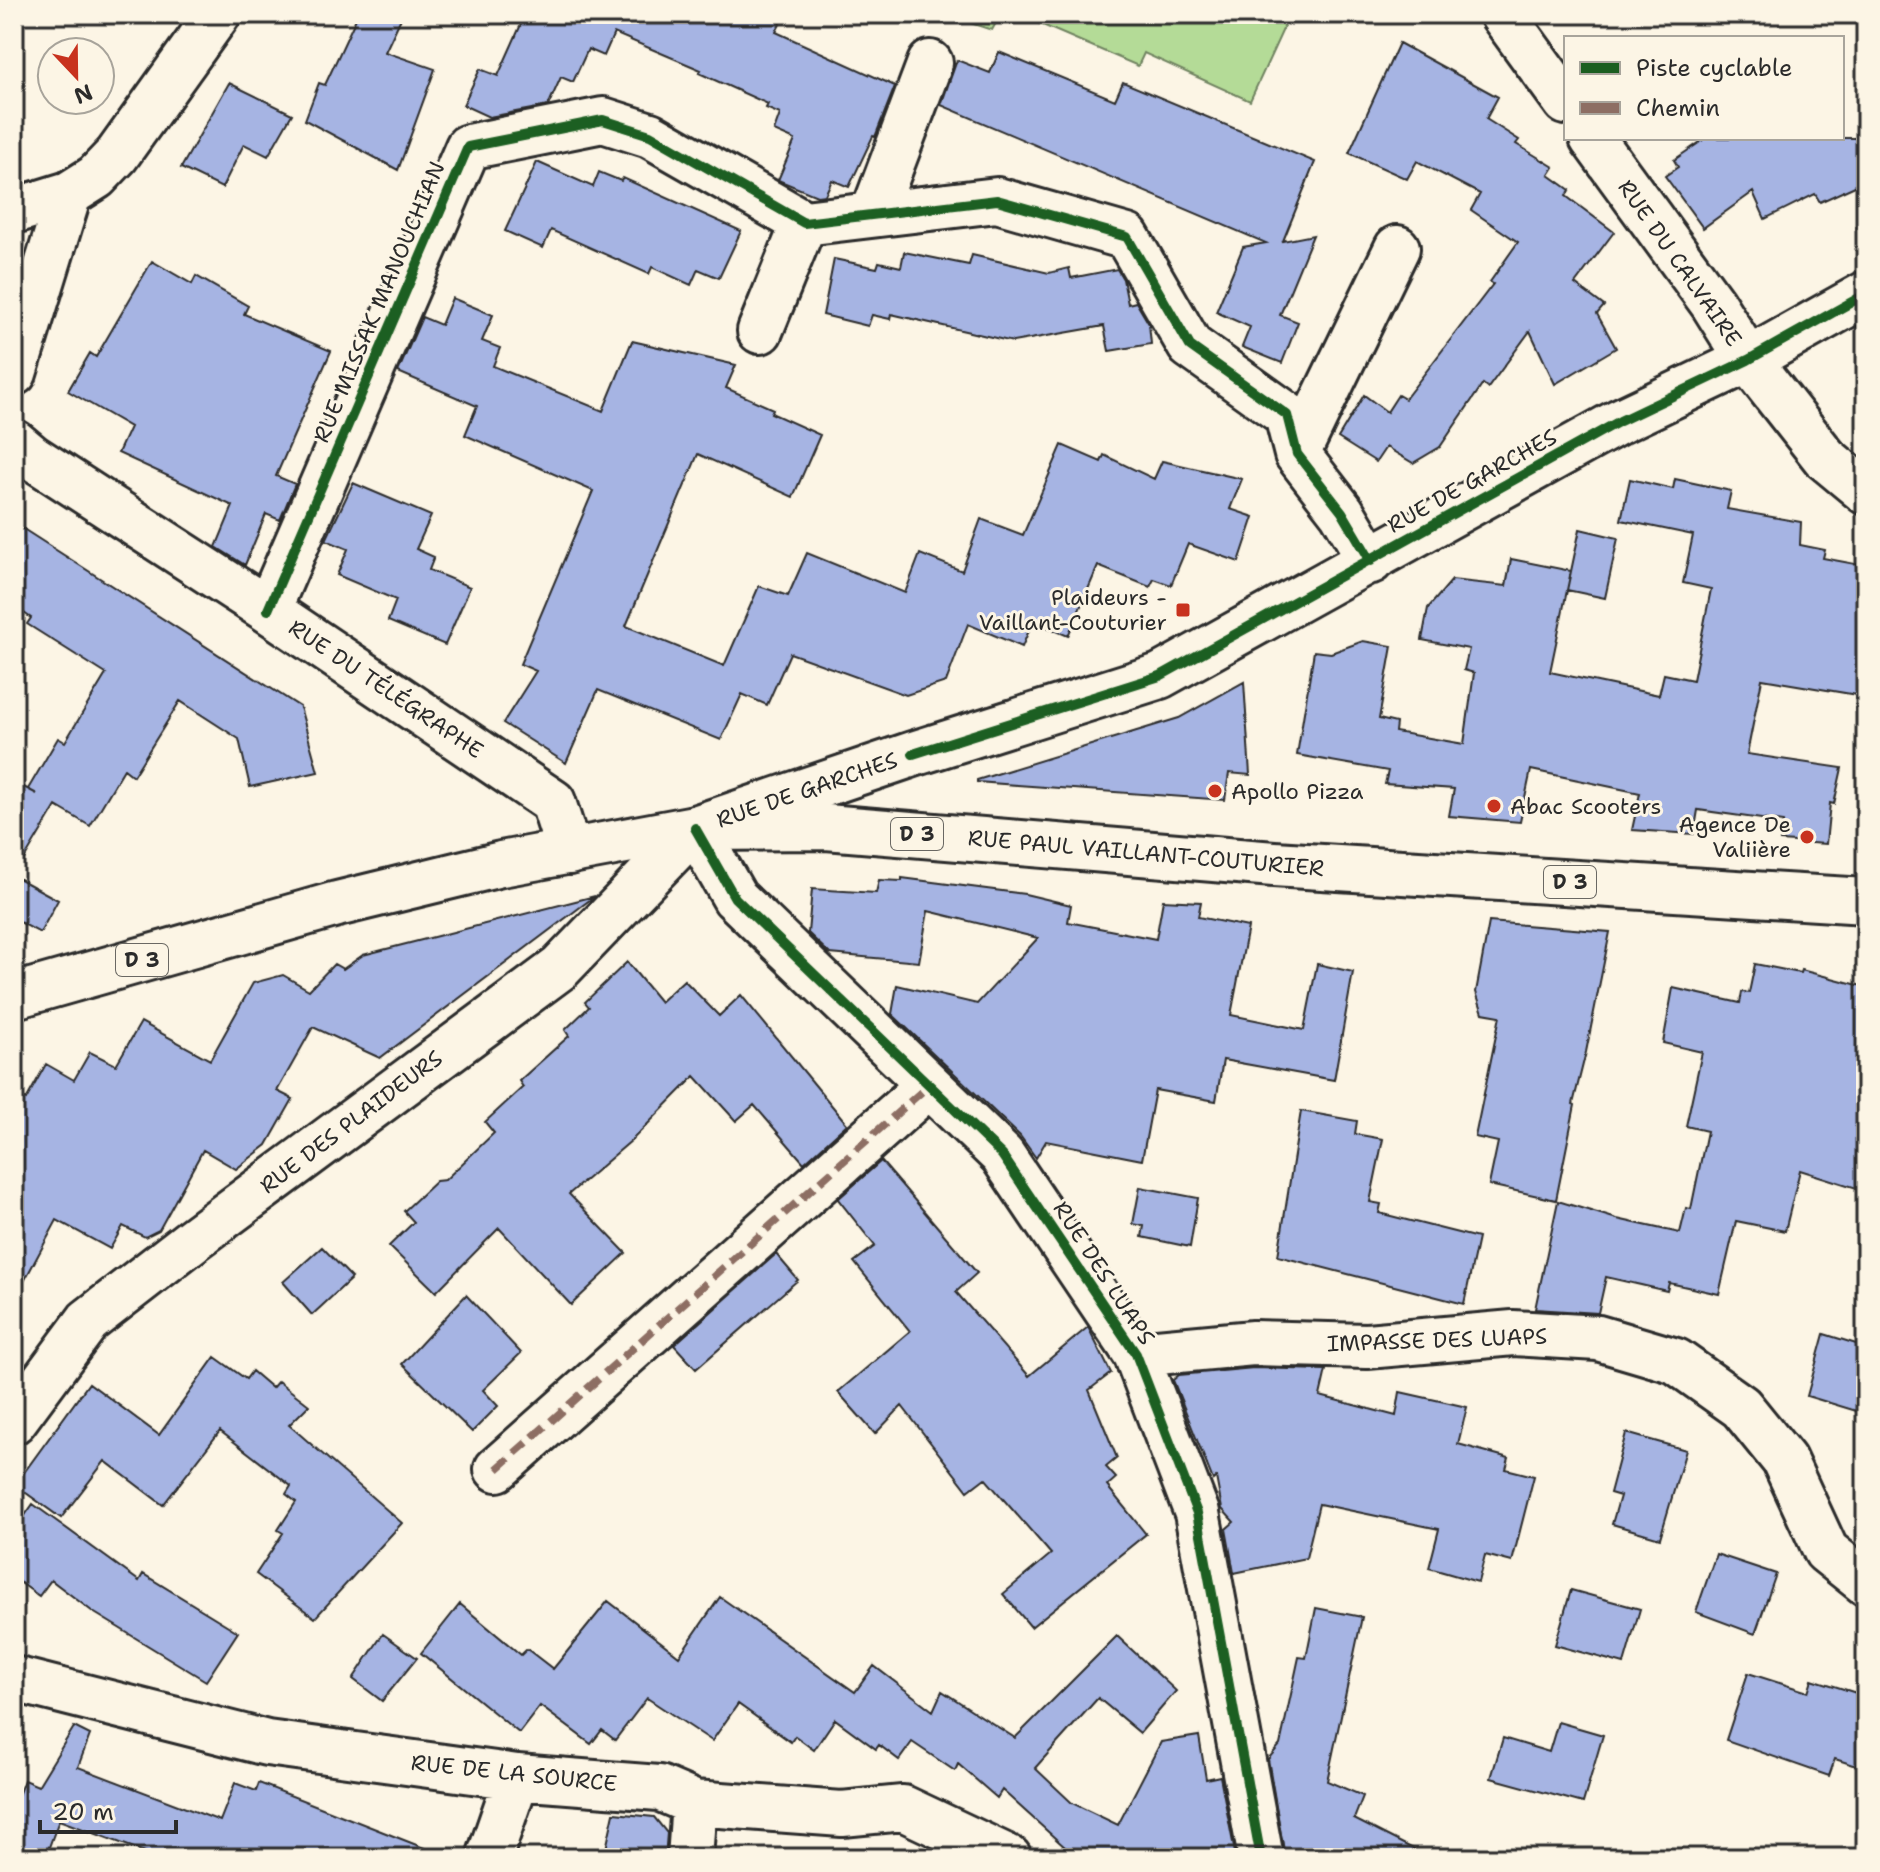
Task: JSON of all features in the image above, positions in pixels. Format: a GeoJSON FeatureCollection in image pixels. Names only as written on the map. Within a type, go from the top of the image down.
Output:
{"type":"FeatureCollection","features":[{"type":"Feature","properties":{"kind":"street"},"geometry":{"type":"LineString","coordinates":[[14,211],[69,194],[96,177],[117,155],[218,14]]}},
{"type":"Feature","properties":{"kind":"street"},"geometry":{"type":"LineString","coordinates":[[1502,14],[1564,99]]}},
{"type":"Feature","properties":{"kind":"street"},"geometry":{"type":"LineString","coordinates":[[873,214],[930,63]]}},
{"type":"Feature","properties":{"kind":"street","name":"RUE MISSAK MANOUCHIAN"},"geometry":{"type":"LineString","coordinates":[[268,610],[468,147],[603,120],[650,135],[804,223]]}},
{"type":"Feature","properties":{"kind":"street","name":"RUE DU CALVAIRE"},"geometry":{"type":"LineString","coordinates":[[1593,140],[1713,304],[1748,360],[1825,458],[1866,492]]}},
{"type":"Feature","properties":{"kind":"street"},"geometry":{"type":"LineString","coordinates":[[14,373],[69,194]]}},
{"type":"Feature","properties":{"kind":"street"},"geometry":{"type":"LineString","coordinates":[[760,331],[804,223],[997,200],[1127,237],[1190,346],[1287,415],[1297,454],[1342,512],[1371,561]]}},
{"type":"Feature","properties":{"kind":"street"},"geometry":{"type":"LineString","coordinates":[[1297,454],[1397,248]]}},
{"type":"Feature","properties":{"kind":"street","name":"RUE DE GARCHES"},"geometry":{"type":"LineString","coordinates":[[695,828],[913,754],[1160,676],[1620,421],[1748,360],[1866,294]]}},
{"type":"Feature","properties":{"kind":"street","name":"RUE DU TÉLÉGRAPHE"},"geometry":{"type":"LineString","coordinates":[[14,442],[32,457],[268,610],[553,802],[569,852]]}},
{"type":"Feature","properties":{"kind":"street","name":"RUE PAUL VAILLANT-COUTURIER"},"geometry":{"type":"LineString","coordinates":[[14,996],[337,904],[501,864],[695,828],[826,827],[1259,863],[1866,901]]}},
{"type":"Feature","properties":{"kind":"street","name":"RUE DES LUAPS"},"geometry":{"type":"LineString","coordinates":[[695,828],[735,898],[1002,1155],[1136,1354],[1197,1513],[1261,1858]]}},
{"type":"Feature","properties":{"kind":"street","name":"RUE DES PLAIDEURS"},"geometry":{"type":"LineString","coordinates":[[14,1421],[88,1321],[560,968],[695,828]]}},
{"type":"Feature","properties":{"kind":"street"},"geometry":{"type":"LineString","coordinates":[[497,1469],[929,1085]]}},
{"type":"Feature","properties":{"kind":"street","name":"IMPASSE DES LUAPS"},"geometry":{"type":"LineString","coordinates":[[1136,1354],[1253,1343],[1367,1346],[1513,1333],[1598,1338],[1676,1361],[1741,1407],[1784,1460],[1826,1551],[1866,1583]]}},
{"type":"Feature","properties":{"kind":"street","name":"RUE DE LA SOURCE"},"geometry":{"type":"LineString","coordinates":[[14,1679],[267,1743],[517,1777],[659,1788],[694,1803],[842,1814],[903,1808],[1009,1858]]}},
{"type":"Feature","properties":{"kind":"street"},"geometry":{"type":"LineString","coordinates":[[489,1858],[517,1777]]}},
{"type":"Feature","properties":{"kind":"street"},"geometry":{"type":"LineString","coordinates":[[690,1858],[694,1803]]}},
{"type":"Feature","properties":{"kind":"green space"},"geometry":{"type":"Polygon","coordinates":[[[943,14],[1001,14],[992,30],[943,14]]]}},
{"type":"Feature","properties":{"kind":"green space"},"geometry":{"type":"Polygon","coordinates":[[[1017,14],[1290,14],[1250,101],[1144,53],[1138,66],[1017,14]]]}},
{"type":"Feature","properties":{"kind":"building"},"geometry":{"type":"Polygon","coordinates":[[[358,14],[403,14],[385,52],[435,69],[398,170],[305,120],[319,83],[325,85],[358,14]]]}},
{"type":"Feature","properties":{"kind":"building"},"geometry":{"type":"Polygon","coordinates":[[[510,14],[785,14],[776,32],[895,86],[875,137],[849,187],[832,180],[825,195],[817,196],[778,180],[795,140],[774,131],[780,114],[766,108],[768,104],[699,73],[701,70],[614,33],[604,56],[588,49],[573,82],[561,77],[548,106],[489,117],[463,105],[480,69],[498,76],[523,20],[510,14]]]}},
{"type":"Feature","properties":{"kind":"building"},"geometry":{"type":"Polygon","coordinates":[[[1399,43],[1498,97],[1486,119],[1519,140],[1516,144],[1554,167],[1549,175],[1570,190],[1566,196],[1614,232],[1575,284],[1604,306],[1597,314],[1616,348],[1555,384],[1530,331],[1488,388],[1483,384],[1440,447],[1413,463],[1386,447],[1376,462],[1338,438],[1364,395],[1387,412],[1398,395],[1405,399],[1493,284],[1490,282],[1518,242],[1471,210],[1480,194],[1417,161],[1407,179],[1349,153],[1399,43]]]}},
{"type":"Feature","properties":{"kind":"building"},"geometry":{"type":"Polygon","coordinates":[[[999,52],[1115,100],[1123,82],[1315,162],[1283,241],[1313,235],[1280,315],[1298,322],[1282,363],[1242,347],[1250,327],[1216,312],[1243,247],[1266,243],[941,105],[957,60],[990,73],[999,52]]]}},
{"type":"Feature","properties":{"kind":"building"},"geometry":{"type":"Polygon","coordinates":[[[229,83],[292,114],[268,156],[244,144],[222,188],[181,168],[229,83]]]}},
{"type":"Feature","properties":{"kind":"building"},"geometry":{"type":"Polygon","coordinates":[[[1866,138],[1866,181],[1820,202],[1815,194],[1765,219],[1753,192],[1703,228],[1665,176],[1678,167],[1674,160],[1703,140],[1866,138]]]}},
{"type":"Feature","properties":{"kind":"building"},"geometry":{"type":"Polygon","coordinates":[[[537,162],[593,187],[599,172],[621,181],[623,178],[741,231],[719,278],[698,269],[691,285],[652,267],[649,274],[551,230],[543,248],[505,231],[537,162]]]}},
{"type":"Feature","properties":{"kind":"building"},"geometry":{"type":"Polygon","coordinates":[[[904,252],[969,265],[972,255],[1049,273],[1069,268],[1071,278],[1117,269],[1123,279],[1128,304],[1136,302],[1149,324],[1151,344],[1109,351],[1104,326],[1013,342],[891,314],[890,319],[872,315],[868,326],[823,315],[834,259],[877,268],[879,262],[901,267],[904,252]]]}},
{"type":"Feature","properties":{"kind":"building"},"geometry":{"type":"Polygon","coordinates":[[[152,261],[192,284],[196,276],[248,306],[244,314],[331,351],[276,476],[295,484],[280,520],[266,514],[245,565],[216,547],[233,506],[118,453],[130,427],[68,391],[90,353],[96,357],[152,261]]]}},
{"type":"Feature","properties":{"kind":"building"},"geometry":{"type":"Polygon","coordinates":[[[452,298],[493,315],[482,341],[500,348],[493,366],[603,411],[632,341],[736,365],[726,388],[820,435],[793,497],[698,454],[626,626],[724,666],[759,586],[788,596],[807,553],[905,593],[920,554],[962,571],[981,519],[1023,535],[1062,445],[1101,462],[1104,455],[1154,479],[1162,461],[1242,479],[1230,509],[1254,517],[1239,562],[1188,544],[1171,585],[1154,579],[1150,587],[1098,566],[1068,636],[1033,621],[1022,647],[968,624],[946,682],[906,695],[790,653],[767,705],[742,694],[721,740],[598,690],[566,763],[503,723],[536,671],[520,664],[593,491],[465,435],[477,406],[398,372],[422,317],[441,325],[452,298]]]}},
{"type":"Feature","properties":{"kind":"building"},"geometry":{"type":"Polygon","coordinates":[[[1630,479],[1673,489],[1675,479],[1731,491],[1727,509],[1801,522],[1800,545],[1825,550],[1823,558],[1866,566],[1866,648],[1857,695],[1762,679],[1747,754],[1842,768],[1834,804],[1830,803],[1826,844],[1780,841],[1783,822],[1698,810],[1694,834],[1632,830],[1640,793],[1531,770],[1520,822],[1449,816],[1454,789],[1385,784],[1388,771],[1297,755],[1314,651],[1331,653],[1363,641],[1392,646],[1379,719],[1396,723],[1395,732],[1464,744],[1474,673],[1464,670],[1469,649],[1422,640],[1428,608],[1452,580],[1506,586],[1511,559],[1571,571],[1550,672],[1659,695],[1664,674],[1693,680],[1711,589],[1683,583],[1693,535],[1621,520],[1630,479]]]}},
{"type":"Feature","properties":{"kind":"building"},"geometry":{"type":"Polygon","coordinates":[[[353,483],[431,516],[416,549],[434,557],[429,570],[470,587],[445,645],[388,621],[396,600],[337,575],[348,549],[326,540],[353,483]]]}},
{"type":"Feature","properties":{"kind":"building"},"geometry":{"type":"Polygon","coordinates":[[[14,523],[300,707],[318,772],[250,787],[239,739],[180,701],[133,776],[124,769],[90,826],[56,806],[14,876],[14,782],[37,794],[28,789],[58,738],[65,742],[106,674],[27,624],[31,618],[14,606],[14,523]]]}},
{"type":"Feature","properties":{"kind":"building"},"geometry":{"type":"Polygon","coordinates":[[[1580,529],[1618,538],[1605,598],[1567,590],[1580,529]]]}},
{"type":"Feature","properties":{"kind":"building"},"geometry":{"type":"Polygon","coordinates":[[[1244,682],[1250,775],[1229,773],[1225,800],[977,782],[1179,718],[1244,682]]]}},
{"type":"Feature","properties":{"kind":"building"},"geometry":{"type":"Polygon","coordinates":[[[14,876],[58,900],[40,933],[14,919],[14,876]]]}},
{"type":"Feature","properties":{"kind":"building"},"geometry":{"type":"Polygon","coordinates":[[[902,878],[1025,894],[1071,905],[1068,922],[1156,939],[1163,900],[1201,902],[1198,917],[1248,927],[1231,1015],[1304,1030],[1317,964],[1353,972],[1334,1080],[1223,1060],[1216,1101],[1155,1090],[1142,1160],[1046,1141],[1036,1158],[1020,1136],[892,1014],[897,985],[977,1004],[1038,938],[928,911],[919,962],[830,954],[808,933],[812,889],[876,893],[879,880],[902,881],[902,878]]]}},
{"type":"Feature","properties":{"kind":"building"},"geometry":{"type":"Polygon","coordinates":[[[595,896],[380,1058],[313,1027],[277,1091],[293,1099],[267,1145],[236,1169],[203,1150],[159,1230],[145,1237],[123,1226],[110,1249],[57,1220],[14,1300],[14,1094],[26,1100],[46,1064],[74,1080],[90,1052],[116,1065],[141,1022],[210,1060],[253,983],[283,975],[309,990],[334,964],[343,969],[363,955],[595,896]]]}},
{"type":"Feature","properties":{"kind":"building"},"geometry":{"type":"Polygon","coordinates":[[[1489,922],[1610,932],[1556,1200],[1489,1185],[1498,1142],[1475,1137],[1500,1016],[1483,1013],[1476,992],[1489,922]]]}},
{"type":"Feature","properties":{"kind":"building"},"geometry":{"type":"Polygon","coordinates":[[[627,962],[660,1002],[684,980],[719,1016],[741,995],[847,1124],[804,1163],[754,1105],[736,1121],[695,1076],[632,1140],[569,1194],[626,1253],[571,1305],[499,1228],[436,1292],[389,1246],[414,1222],[404,1211],[436,1181],[445,1180],[494,1133],[485,1122],[523,1087],[519,1081],[569,1036],[565,1030],[589,1007],[585,1002],[627,962]]]}},
{"type":"Feature","properties":{"kind":"building"},"geometry":{"type":"Polygon","coordinates":[[[1755,964],[1800,973],[1801,970],[1866,987],[1866,1191],[1800,1170],[1785,1231],[1736,1221],[1719,1294],[1669,1283],[1667,1291],[1606,1277],[1598,1313],[1535,1309],[1558,1201],[1617,1219],[1680,1233],[1686,1208],[1691,1209],[1707,1131],[1686,1126],[1702,1052],[1663,1043],[1673,988],[1740,1003],[1742,992],[1749,993],[1755,964]]]}},
{"type":"Feature","properties":{"kind":"building"},"geometry":{"type":"Polygon","coordinates":[[[1301,1111],[1357,1121],[1355,1134],[1383,1139],[1370,1202],[1381,1204],[1379,1213],[1478,1238],[1464,1304],[1278,1256],[1301,1111]]]}},
{"type":"Feature","properties":{"kind":"building"},"geometry":{"type":"Polygon","coordinates":[[[881,1161],[977,1273],[956,1292],[1029,1376],[1088,1327],[1111,1373],[1089,1390],[1117,1458],[1106,1467],[1116,1478],[1107,1486],[1146,1534],[1031,1627],[1003,1594],[1051,1554],[985,1478],[968,1491],[902,1406],[875,1434],[838,1392],[910,1331],[854,1262],[875,1246],[838,1199],[881,1161]]]}},
{"type":"Feature","properties":{"kind":"building"},"geometry":{"type":"Polygon","coordinates":[[[1140,1187],[1198,1198],[1190,1247],[1142,1237],[1144,1226],[1133,1224],[1140,1187]]]}},
{"type":"Feature","properties":{"kind":"building"},"geometry":{"type":"Polygon","coordinates":[[[322,1247],[352,1278],[312,1315],[283,1282],[322,1247]]]}},
{"type":"Feature","properties":{"kind":"building"},"geometry":{"type":"Polygon","coordinates":[[[776,1254],[798,1280],[696,1369],[674,1345],[776,1254]]]}},
{"type":"Feature","properties":{"kind":"building"},"geometry":{"type":"Polygon","coordinates":[[[466,1295],[521,1353],[483,1390],[498,1406],[472,1432],[402,1364],[466,1295]]]}},
{"type":"Feature","properties":{"kind":"building"},"geometry":{"type":"Polygon","coordinates":[[[1824,1334],[1866,1347],[1866,1414],[1807,1396],[1824,1334]]]}},
{"type":"Feature","properties":{"kind":"building"},"geometry":{"type":"Polygon","coordinates":[[[215,1357],[246,1379],[252,1371],[272,1388],[278,1381],[309,1405],[289,1425],[402,1523],[315,1618],[256,1574],[283,1533],[278,1530],[296,1502],[286,1494],[291,1486],[220,1431],[163,1505],[105,1461],[61,1518],[15,1485],[89,1383],[159,1435],[215,1357]]]}},
{"type":"Feature","properties":{"kind":"building"},"geometry":{"type":"Polygon","coordinates":[[[1254,1368],[1326,1370],[1320,1396],[1396,1416],[1400,1392],[1467,1407],[1458,1444],[1509,1458],[1506,1469],[1534,1476],[1512,1562],[1485,1555],[1478,1582],[1429,1568],[1439,1529],[1319,1504],[1306,1558],[1234,1573],[1226,1529],[1234,1522],[1222,1509],[1216,1477],[1213,1480],[1173,1380],[1179,1375],[1254,1368]]]}},
{"type":"Feature","properties":{"kind":"building"},"geometry":{"type":"Polygon","coordinates":[[[1626,1433],[1686,1450],[1660,1538],[1612,1524],[1620,1496],[1610,1493],[1626,1433]]]}},
{"type":"Feature","properties":{"kind":"building"},"geometry":{"type":"Polygon","coordinates":[[[33,1504],[139,1581],[143,1574],[238,1632],[206,1681],[93,1612],[51,1580],[39,1596],[14,1578],[14,1531],[33,1504]]]}},
{"type":"Feature","properties":{"kind":"building"},"geometry":{"type":"Polygon","coordinates":[[[1716,1554],[1776,1574],[1755,1634],[1696,1612],[1716,1554]]]}},
{"type":"Feature","properties":{"kind":"building"},"geometry":{"type":"Polygon","coordinates":[[[1571,1590],[1640,1609],[1624,1664],[1555,1645],[1571,1590]]]}},
{"type":"Feature","properties":{"kind":"building"},"geometry":{"type":"Polygon","coordinates":[[[720,1597],[855,1692],[874,1666],[933,1711],[942,1691],[1015,1738],[1117,1636],[1176,1691],[1140,1733],[1098,1698],[1035,1768],[1072,1803],[1118,1825],[1161,1742],[1199,1736],[1206,1779],[1220,1776],[1236,1858],[1077,1858],[1002,1790],[997,1798],[958,1764],[955,1771],[912,1742],[899,1760],[879,1745],[876,1749],[835,1719],[814,1750],[795,1736],[791,1742],[738,1704],[712,1741],[647,1698],[615,1740],[602,1730],[591,1744],[540,1706],[519,1733],[421,1653],[460,1604],[521,1655],[527,1649],[553,1669],[608,1601],[679,1656],[720,1597]]]}},
{"type":"Feature","properties":{"kind":"building"},"geometry":{"type":"Polygon","coordinates":[[[1316,1608],[1362,1617],[1327,1781],[1363,1796],[1354,1819],[1431,1858],[1285,1858],[1268,1759],[1280,1745],[1299,1657],[1306,1658],[1316,1608]]]}},
{"type":"Feature","properties":{"kind":"building"},"geometry":{"type":"Polygon","coordinates":[[[383,1634],[417,1658],[382,1701],[353,1679],[383,1634]]]}},
{"type":"Feature","properties":{"kind":"building"},"geometry":{"type":"Polygon","coordinates":[[[1748,1673],[1808,1692],[1812,1679],[1866,1696],[1866,1739],[1857,1766],[1835,1759],[1829,1776],[1726,1740],[1748,1673]]]}},
{"type":"Feature","properties":{"kind":"building"},"geometry":{"type":"Polygon","coordinates":[[[1558,1722],[1603,1735],[1583,1803],[1491,1778],[1503,1738],[1549,1752],[1558,1722]]]}},
{"type":"Feature","properties":{"kind":"building"},"geometry":{"type":"Polygon","coordinates":[[[74,1727],[90,1735],[78,1767],[220,1821],[235,1783],[256,1791],[259,1783],[442,1855],[442,1858],[161,1858],[59,1820],[45,1858],[14,1858],[14,1806],[24,1780],[38,1786],[74,1727]]]}},
{"type":"Feature","properties":{"kind":"building"},"geometry":{"type":"Polygon","coordinates":[[[614,1813],[654,1817],[667,1833],[665,1858],[604,1858],[614,1813]]]}},
{"type":"Feature","properties":{"kind":"marked path"},"geometry":{"type":"LineString","coordinates":[[497,1469],[929,1085]]}},
{"type":"Feature","properties":{"kind":"cycle path"},"geometry":{"type":"LineString","coordinates":[[268,610],[468,147],[603,120],[650,135],[804,223],[997,200],[1127,237],[1190,346],[1287,415],[1297,454],[1342,512],[1371,561]]}},
{"type":"Feature","properties":{"kind":"cycle path"},"geometry":{"type":"LineString","coordinates":[[913,754],[1160,676],[1620,421],[1748,360],[1866,294]]}},
{"type":"Feature","properties":{"kind":"cycle path"},"geometry":{"type":"LineString","coordinates":[[695,828],[735,898],[1002,1155],[1136,1354],[1197,1513],[1261,1858]]}},
{"type":"Feature","properties":{"kind":"place","name":"Plaideurs - Vaillant-Couturier"},"geometry":{"type":"Point","coordinates":[1183,610]}},
{"type":"Feature","properties":{"kind":"place","name":"Apollo Pizza"},"geometry":{"type":"Point","coordinates":[1215,791]}},
{"type":"Feature","properties":{"kind":"place","name":"Abac Scooters"},"geometry":{"type":"Point","coordinates":[1494,806]}},
{"type":"Feature","properties":{"kind":"place","name":"Agence De Valiière"},"geometry":{"type":"Point","coordinates":[1807,837]}}]}
